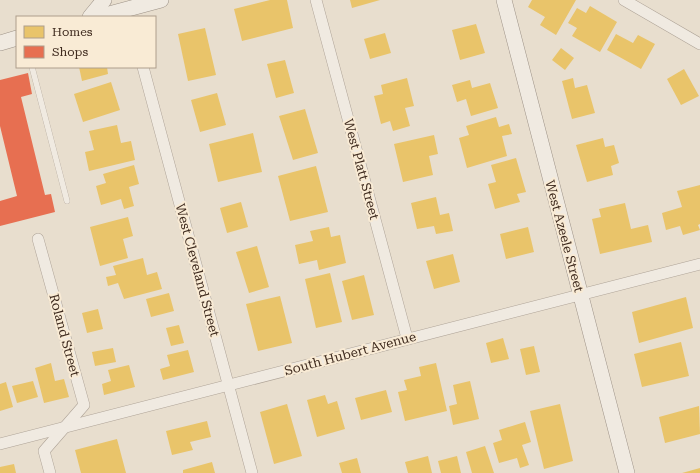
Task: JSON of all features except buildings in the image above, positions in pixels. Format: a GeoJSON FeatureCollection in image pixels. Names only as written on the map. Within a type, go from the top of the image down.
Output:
{"type":"FeatureCollection","features":[{"type":"Feature","properties":{"kind":"street"},"geometry":{"type":"LineString","coordinates":[[91,16],[104,0]]}},
{"type":"Feature","properties":{"kind":"street"},"geometry":{"type":"LineString","coordinates":[[102,16],[161,0]]}},
{"type":"Feature","properties":{"kind":"street","name":"West Platt Street"},"geometry":{"type":"LineString","coordinates":[[316,0],[407,338]]}},
{"type":"Feature","properties":{"kind":"street","name":"West Azeele Street"},"geometry":{"type":"LineString","coordinates":[[504,0],[627,473]]}},
{"type":"Feature","properties":{"kind":"street"},"geometry":{"type":"LineString","coordinates":[[624,0],[700,44]]}},
{"type":"Feature","properties":{"kind":"street"},"geometry":{"type":"LineString","coordinates":[[0,42],[16,38]]}},
{"type":"Feature","properties":{"kind":"street","name":"West Cleveland Street"},"geometry":{"type":"LineString","coordinates":[[143,68],[252,473]]}},
{"type":"Feature","properties":{"kind":"street","name":"Roland Street"},"geometry":{"type":"LineString","coordinates":[[38,239],[84,405],[67,426]]}},
{"type":"Feature","properties":{"kind":"street","name":"South Hubert Avenue"},"geometry":{"type":"LineString","coordinates":[[0,444],[407,338],[700,264]]}},
{"type":"Feature","properties":{"kind":"street"},"geometry":{"type":"LineString","coordinates":[[50,473],[44,451],[67,426]]}},
{"type":"Feature","properties":{"kind":"lane"},"geometry":{"type":"LineString","coordinates":[[32,68],[67,201]]}}]}
